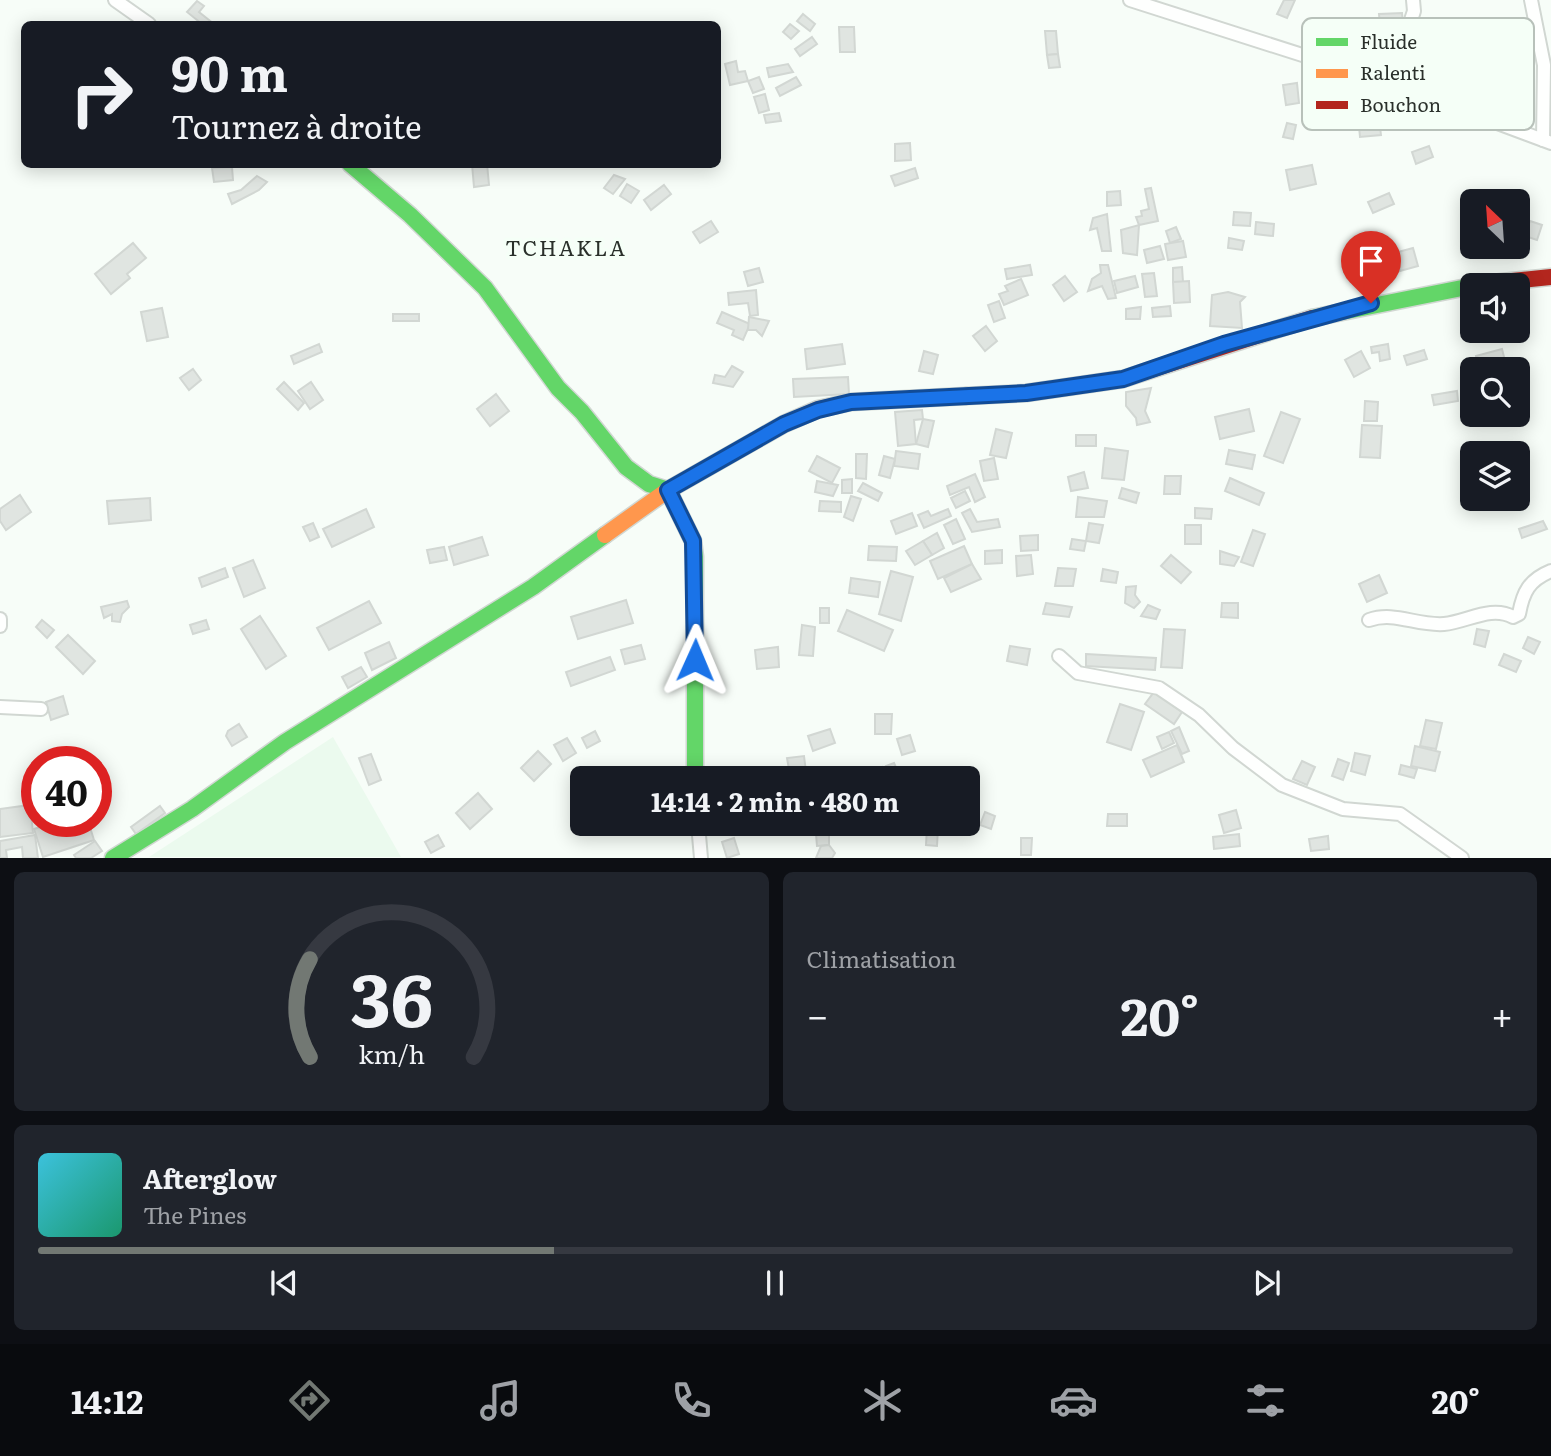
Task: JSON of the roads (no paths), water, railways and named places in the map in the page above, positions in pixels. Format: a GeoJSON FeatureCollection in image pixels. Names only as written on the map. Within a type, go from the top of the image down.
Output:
{"type":"FeatureCollection","features":[{"type":"Feature","properties":{"kind":"main road"},"geometry":{"type":"LineString","coordinates":[[355,168],[410,215],[485,288],[558,388],[582,412],[626,467],[649,484],[668,490],[693,541],[695,557],[695,766]]}},
{"type":"Feature","properties":{"kind":"main road"},"geometry":{"type":"LineString","coordinates":[[1530,279],[1551,277]]}},
{"type":"Feature","properties":{"kind":"main road"},"geometry":{"type":"LineString","coordinates":[[113,858],[192,810],[296,735],[533,587],[668,490],[784,424],[818,410],[851,402],[1026,393],[1123,379],[1332,312],[1460,287]]}},
{"type":"Feature","properties":{"kind":"street"},"geometry":{"type":"LineString","coordinates":[[115,0],[145,21]]}},
{"type":"Feature","properties":{"kind":"street"},"geometry":{"type":"LineString","coordinates":[[1130,0],[1302,55]]}},
{"type":"Feature","properties":{"kind":"street"},"geometry":{"type":"LineString","coordinates":[[1411,18],[1413,0]]}},
{"type":"Feature","properties":{"kind":"street"},"geometry":{"type":"LineString","coordinates":[[1515,130],[1547,142],[1548,65],[1531,0]]}},
{"type":"Feature","properties":{"kind":"street"},"geometry":{"type":"LineString","coordinates":[[1369,620],[1386,614],[1426,624],[1464,621],[1481,614],[1505,613],[1513,617],[1519,614],[1523,592],[1538,576],[1551,571]]}},
{"type":"Feature","properties":{"kind":"street"},"geometry":{"type":"LineString","coordinates":[[0,619],[0,626]]}},
{"type":"Feature","properties":{"kind":"street"},"geometry":{"type":"LineString","coordinates":[[1059,656],[1078,673],[1159,688],[1199,715],[1233,748],[1282,785],[1343,809],[1401,814],[1462,858]]}},
{"type":"Feature","properties":{"kind":"street"},"geometry":{"type":"LineString","coordinates":[[0,707],[41,709]]}},
{"type":"Feature","properties":{"kind":"street"},"geometry":{"type":"LineString","coordinates":[[699,836],[701,858]]}},
{"type":"Feature","properties":{"kind":"district","name":"TCHAKLA"},"geometry":{"type":"Point","coordinates":[566,246]}}]}
